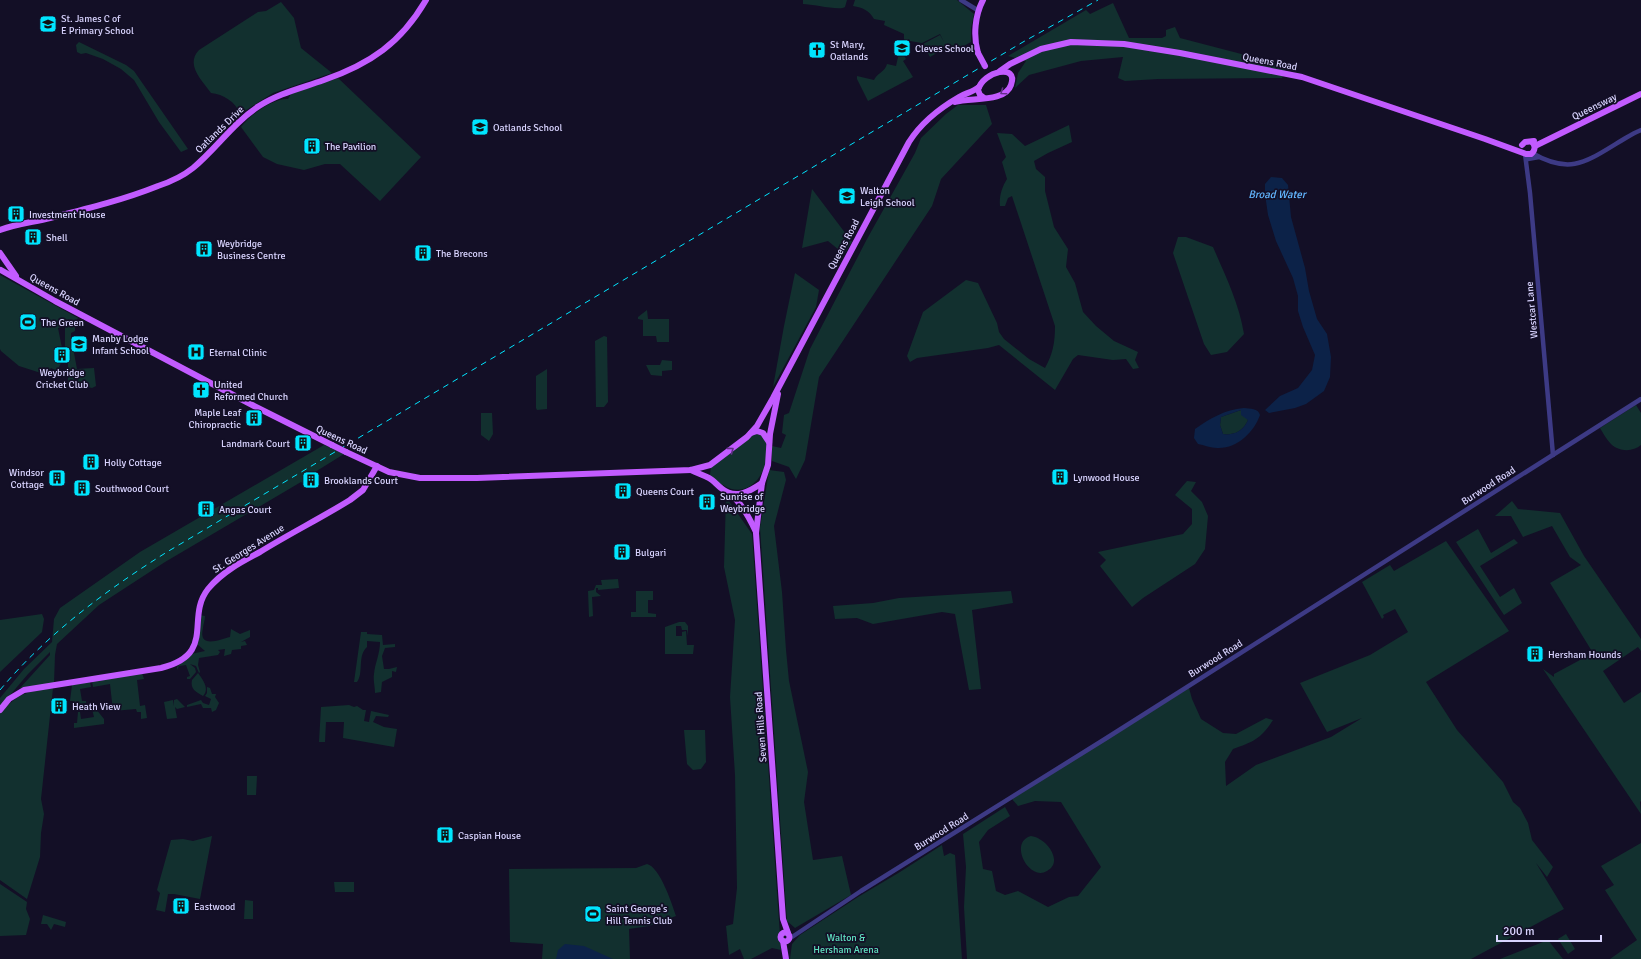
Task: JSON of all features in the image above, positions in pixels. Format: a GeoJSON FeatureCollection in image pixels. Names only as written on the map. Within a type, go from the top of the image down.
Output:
{"type":"FeatureCollection","features":[{"type":"Feature","properties":{"kind":"main road","name":"Oatlands Drive"},"geometry":{"type":"LineString","coordinates":[[0,230],[96,206],[144,191],[181,176],[195,166],[245,117],[260,105],[278,96],[350,70],[377,56],[404,31],[417,15],[426,0]]}},
{"type":"Feature","properties":{"kind":"main road"},"geometry":{"type":"LineString","coordinates":[[983,0],[979,7],[975,27],[978,53],[986,67],[984,80],[979,88],[980,95],[984,98],[998,96],[1007,90],[1011,84],[1011,76],[1004,71],[998,71],[986,67]]}},
{"type":"Feature","properties":{"kind":"main road"},"geometry":{"type":"LineString","coordinates":[[979,11],[982,9],[987,0]]}},
{"type":"Feature","properties":{"kind":"main road","name":"Queens Road"},"geometry":{"type":"LineString","coordinates":[[998,71],[1041,49],[1076,42],[1124,44],[1194,55],[1302,77],[1508,147],[1531,153]]}},
{"type":"Feature","properties":{"kind":"main road","name":"Queens Road"},"geometry":{"type":"LineString","coordinates":[[1011,76],[1013,68],[1022,59]]}},
{"type":"Feature","properties":{"kind":"main road"},"geometry":{"type":"LineString","coordinates":[[984,80],[998,71]]}},
{"type":"Feature","properties":{"kind":"main road","name":"Queens Road"},"geometry":{"type":"LineString","coordinates":[[751,433],[772,406],[780,386],[909,142],[922,125],[961,96],[979,88]]}},
{"type":"Feature","properties":{"kind":"main road","name":"Queensway"},"geometry":{"type":"LineString","coordinates":[[1531,153],[1545,140],[1596,117],[1641,94]]}},
{"type":"Feature","properties":{"kind":"main road","name":"Queens Road"},"geometry":{"type":"LineString","coordinates":[[951,103],[962,100],[984,98]]}},
{"type":"Feature","properties":{"kind":"main road","name":"Queensway"},"geometry":{"type":"LineString","coordinates":[[1531,153],[1556,135]]}},
{"type":"Feature","properties":{"kind":"main road","name":"Queens Road"},"geometry":{"type":"LineString","coordinates":[[1,256],[19,280]]}},
{"type":"Feature","properties":{"kind":"main road","name":"Queens Road"},"geometry":{"type":"LineString","coordinates":[[6,264],[0,270],[55,301],[259,409],[346,452],[394,473],[408,476],[450,478],[691,470]]}},
{"type":"Feature","properties":{"kind":"main road","name":"Queens Road"},"geometry":{"type":"LineString","coordinates":[[770,443],[772,406]]}},
{"type":"Feature","properties":{"kind":"main road"},"geometry":{"type":"LineString","coordinates":[[758,431],[763,432],[770,443],[768,465],[762,483],[744,494],[729,493],[710,478],[691,470],[710,465],[751,433],[758,431]]}},
{"type":"Feature","properties":{"kind":"main road"},"geometry":{"type":"LineString","coordinates":[[710,465],[708,471],[710,478]]}},
{"type":"Feature","properties":{"kind":"main road","name":"St. Georges Avenue"},"geometry":{"type":"LineString","coordinates":[[0,710],[9,699],[24,690],[169,666],[185,657],[197,638],[199,605],[206,591],[213,583],[238,564],[354,498],[364,488],[377,466]]}},
{"type":"Feature","properties":{"kind":"main road","name":"Seven Hills Road"},"geometry":{"type":"LineString","coordinates":[[762,483],[756,533],[783,919],[786,937]]}},
{"type":"Feature","properties":{"kind":"main road","name":"Seven Hills Road"},"geometry":{"type":"LineString","coordinates":[[729,493],[749,517],[756,533]]}},
{"type":"Feature","properties":{"kind":"main road"},"geometry":{"type":"LineString","coordinates":[[786,937],[786,959]]}},
{"type":"Feature","properties":{"kind":"street"},"geometry":{"type":"LineString","coordinates":[[961,0],[979,11]]}},
{"type":"Feature","properties":{"kind":"street","name":"Queens Road"},"geometry":{"type":"LineString","coordinates":[[1531,153],[1564,165],[1579,164],[1589,160],[1641,130]]}},
{"type":"Feature","properties":{"kind":"street","name":"Westcar Lane"},"geometry":{"type":"LineString","coordinates":[[1531,153],[1553,455]]}},
{"type":"Feature","properties":{"kind":"street","name":"Burwood Road"},"geometry":{"type":"LineString","coordinates":[[786,937],[798,933],[861,891],[1105,739],[1641,399]]}},
{"type":"Feature","properties":{"kind":"green space"},"geometry":{"type":"Polygon","coordinates":[[[803,0],[847,0],[845,7],[838,8],[803,4],[803,0]]]}},
{"type":"Feature","properties":{"kind":"green space"},"geometry":{"type":"Polygon","coordinates":[[[855,0],[957,0],[974,14],[971,28],[971,42],[951,53],[947,47],[930,57],[923,44],[940,35],[944,42],[940,34],[922,43],[910,41],[909,39],[905,41],[904,34],[884,25],[885,21],[874,19],[870,13],[853,6],[855,0]]]}},
{"type":"Feature","properties":{"kind":"green space"},"geometry":{"type":"Polygon","coordinates":[[[281,2],[294,18],[301,48],[332,73],[273,93],[240,114],[232,102],[228,99],[211,93],[196,72],[194,67],[195,56],[199,50],[258,12],[266,11],[281,2]]]}},
{"type":"Feature","properties":{"kind":"green space"},"geometry":{"type":"Polygon","coordinates":[[[1113,3],[1129,38],[1162,38],[1166,36],[1166,30],[1175,27],[1180,38],[1287,66],[1282,78],[1158,79],[1125,81],[1118,78],[1123,57],[1081,61],[1029,75],[1015,88],[1018,73],[1026,61],[1008,56],[1086,10],[1090,14],[1113,3]]]}},
{"type":"Feature","properties":{"kind":"green space"},"geometry":{"type":"Polygon","coordinates":[[[79,42],[126,65],[134,71],[188,149],[181,152],[159,122],[134,80],[121,69],[103,59],[86,53],[81,54],[77,52],[76,45],[79,42]]]}},
{"type":"Feature","properties":{"kind":"green space"},"geometry":{"type":"Polygon","coordinates":[[[902,52],[906,59],[903,61],[913,77],[868,101],[857,79],[857,76],[874,80],[885,69],[887,64],[896,66],[899,53],[902,52]]]}},
{"type":"Feature","properties":{"kind":"green space"},"geometry":{"type":"Polygon","coordinates":[[[338,78],[421,157],[380,201],[340,164],[325,164],[304,170],[277,164],[263,157],[241,127],[250,117],[269,104],[282,99],[288,99],[291,94],[338,78]]]}},
{"type":"Feature","properties":{"kind":"green space"},"geometry":{"type":"Polygon","coordinates":[[[958,105],[986,105],[992,124],[941,179],[932,206],[819,377],[805,460],[796,479],[789,467],[772,461],[772,446],[781,448],[786,435],[782,433],[784,415],[789,413],[810,349],[867,239],[915,153],[921,138],[946,114],[958,105]]]}},
{"type":"Feature","properties":{"kind":"green space"},"geometry":{"type":"Polygon","coordinates":[[[1069,125],[1072,142],[1034,161],[1036,169],[1045,177],[1045,191],[1054,227],[1068,249],[1066,267],[1075,283],[1083,312],[1096,326],[1114,341],[1138,352],[1135,360],[1139,368],[1133,369],[1126,359],[1113,360],[1078,355],[1073,359],[1055,390],[999,345],[988,348],[917,358],[910,362],[907,356],[923,312],[966,280],[978,283],[997,323],[999,332],[1004,339],[1029,359],[1045,368],[1053,348],[1055,326],[1012,196],[1008,198],[1005,206],[1000,206],[1001,192],[1007,179],[1002,162],[1006,157],[997,133],[1012,134],[1025,146],[1069,125]]]}},
{"type":"Feature","properties":{"kind":"green space"},"geometry":{"type":"Polygon","coordinates":[[[812,189],[852,242],[844,254],[828,241],[802,248],[812,189]]]}},
{"type":"Feature","properties":{"kind":"green space"},"geometry":{"type":"Polygon","coordinates":[[[1178,237],[1186,237],[1213,247],[1227,279],[1239,311],[1244,334],[1227,352],[1211,355],[1204,344],[1173,253],[1178,237]]]}},
{"type":"Feature","properties":{"kind":"green space"},"geometry":{"type":"Polygon","coordinates":[[[795,273],[819,290],[816,307],[773,387],[784,326],[795,273]]]}},
{"type":"Feature","properties":{"kind":"green space"},"geometry":{"type":"Polygon","coordinates":[[[0,275],[78,318],[75,322],[75,331],[71,333],[77,369],[94,368],[96,386],[92,388],[68,382],[68,354],[65,351],[65,326],[58,328],[62,348],[56,357],[61,363],[57,371],[51,368],[44,374],[19,366],[1,351],[0,275]]]}},
{"type":"Feature","properties":{"kind":"green space"},"geometry":{"type":"Polygon","coordinates":[[[647,310],[648,319],[669,319],[669,342],[657,342],[656,336],[643,336],[643,320],[638,319],[638,317],[647,310]]]}},
{"type":"Feature","properties":{"kind":"green space"},"geometry":{"type":"Polygon","coordinates":[[[604,336],[607,337],[608,402],[604,407],[596,407],[595,341],[604,336]]]}},
{"type":"Feature","properties":{"kind":"green space"},"geometry":{"type":"Polygon","coordinates":[[[662,360],[672,361],[672,370],[662,371],[662,376],[651,375],[646,365],[660,365],[662,360]]]}},
{"type":"Feature","properties":{"kind":"green space"},"geometry":{"type":"Polygon","coordinates":[[[547,369],[547,409],[537,410],[536,376],[547,369]]]}},
{"type":"Feature","properties":{"kind":"green space"},"geometry":{"type":"Polygon","coordinates":[[[1636,405],[1641,413],[1641,445],[1630,450],[1618,449],[1614,447],[1600,428],[1636,405]]]}},
{"type":"Feature","properties":{"kind":"green space"},"geometry":{"type":"Polygon","coordinates":[[[1241,410],[1248,420],[1244,427],[1235,433],[1223,434],[1220,425],[1221,417],[1241,410]]]}},
{"type":"Feature","properties":{"kind":"green space"},"geometry":{"type":"Polygon","coordinates":[[[481,413],[492,413],[493,434],[489,441],[481,435],[481,413]]]}},
{"type":"Feature","properties":{"kind":"green space"},"geometry":{"type":"Polygon","coordinates":[[[758,434],[764,436],[767,445],[767,455],[765,466],[760,476],[753,484],[745,489],[734,489],[716,481],[710,475],[711,466],[735,450],[753,435],[758,434]]]}},
{"type":"Feature","properties":{"kind":"green space"},"geometry":{"type":"Polygon","coordinates":[[[324,445],[344,454],[307,477],[311,484],[305,485],[301,482],[165,562],[99,605],[57,644],[54,683],[20,688],[50,655],[50,652],[28,674],[0,707],[0,698],[24,669],[52,642],[54,619],[60,608],[140,552],[324,445]]]}},
{"type":"Feature","properties":{"kind":"green space"},"geometry":{"type":"Polygon","coordinates":[[[769,470],[784,472],[786,480],[774,526],[782,592],[789,681],[808,772],[804,802],[813,860],[842,856],[851,895],[795,928],[787,921],[760,528],[769,470]]]}},
{"type":"Feature","properties":{"kind":"green space"},"geometry":{"type":"Polygon","coordinates":[[[1187,481],[1196,482],[1191,491],[1202,502],[1208,516],[1205,549],[1195,564],[1143,598],[1132,607],[1100,566],[1106,560],[1098,552],[1183,534],[1192,524],[1192,509],[1175,495],[1187,481]]]}},
{"type":"Feature","properties":{"kind":"green space"},"geometry":{"type":"Polygon","coordinates":[[[726,497],[752,534],[781,950],[772,948],[751,959],[744,959],[740,949],[729,955],[726,926],[733,924],[737,888],[735,775],[730,697],[735,620],[724,567],[726,497]]]}},
{"type":"Feature","properties":{"kind":"green space"},"geometry":{"type":"Polygon","coordinates":[[[1512,501],[1518,509],[1560,513],[1584,556],[1641,639],[1641,651],[1638,647],[1603,671],[1624,703],[1641,692],[1641,814],[1543,669],[1554,677],[1554,674],[1593,653],[1550,583],[1581,565],[1570,557],[1552,526],[1523,537],[1511,516],[1495,516],[1512,501]]]}},
{"type":"Feature","properties":{"kind":"green space"},"geometry":{"type":"Polygon","coordinates":[[[1478,529],[1491,553],[1514,539],[1518,543],[1480,566],[1500,597],[1514,588],[1522,603],[1504,615],[1456,542],[1478,529]]]}},
{"type":"Feature","properties":{"kind":"green space"},"geometry":{"type":"Polygon","coordinates":[[[1446,541],[1509,631],[1426,682],[1457,730],[1503,782],[1513,802],[1520,808],[1528,823],[1532,840],[1553,867],[1547,877],[1536,863],[1564,909],[1471,959],[967,959],[964,907],[966,867],[963,834],[1005,807],[1010,816],[988,830],[979,842],[983,869],[992,871],[996,891],[1005,895],[1018,891],[1048,907],[1069,897],[1078,896],[1101,867],[1061,802],[1035,801],[1018,806],[1012,799],[1189,688],[1201,719],[1223,733],[1236,734],[1266,718],[1273,720],[1264,732],[1256,739],[1233,749],[1225,762],[1226,786],[1256,765],[1331,737],[1362,718],[1327,732],[1300,683],[1370,655],[1408,632],[1395,609],[1383,615],[1384,617],[1382,619],[1362,582],[1390,565],[1394,571],[1446,541]]]}},
{"type":"Feature","properties":{"kind":"green space"},"geometry":{"type":"Polygon","coordinates":[[[618,579],[619,588],[598,590],[598,588],[596,588],[596,592],[601,596],[592,597],[593,616],[589,617],[588,591],[594,590],[596,585],[602,585],[601,580],[618,579]]]}},
{"type":"Feature","properties":{"kind":"green space"},"geometry":{"type":"Polygon","coordinates":[[[636,591],[653,591],[653,600],[648,600],[648,613],[656,614],[656,617],[631,617],[631,612],[636,612],[636,591]]]}},
{"type":"Feature","properties":{"kind":"green space"},"geometry":{"type":"Polygon","coordinates":[[[1011,591],[1013,603],[972,610],[981,689],[969,690],[955,614],[942,612],[873,624],[857,618],[835,619],[833,606],[873,603],[899,598],[1011,591]]]}},
{"type":"Feature","properties":{"kind":"green space"},"geometry":{"type":"Polygon","coordinates":[[[42,614],[44,619],[42,632],[0,672],[0,620],[42,614]]]}},
{"type":"Feature","properties":{"kind":"green space"},"geometry":{"type":"Polygon","coordinates":[[[199,615],[205,616],[202,635],[206,641],[210,642],[230,637],[231,629],[240,634],[250,630],[250,637],[241,642],[245,641],[247,645],[241,646],[241,649],[232,650],[231,654],[224,656],[225,649],[218,650],[220,652],[218,655],[199,658],[199,673],[196,666],[190,664],[195,668],[196,672],[190,679],[187,679],[187,677],[190,676],[186,665],[179,666],[177,670],[177,667],[191,654],[205,651],[197,644],[199,615]]]}},
{"type":"Feature","properties":{"kind":"green space"},"geometry":{"type":"Polygon","coordinates":[[[679,622],[685,622],[688,626],[688,636],[687,630],[682,630],[681,626],[676,626],[676,636],[682,636],[682,632],[686,631],[687,645],[694,645],[693,654],[665,654],[665,627],[679,622]]]}},
{"type":"Feature","properties":{"kind":"green space"},"geometry":{"type":"Polygon","coordinates":[[[361,632],[382,635],[383,645],[395,644],[395,647],[385,648],[382,656],[384,669],[397,667],[396,672],[392,671],[392,677],[382,682],[381,692],[375,693],[374,679],[380,642],[367,641],[367,647],[362,655],[359,678],[357,682],[354,682],[361,632]]]}},
{"type":"Feature","properties":{"kind":"green space"},"geometry":{"type":"Polygon","coordinates":[[[142,673],[144,679],[137,680],[140,706],[145,705],[147,718],[141,719],[141,712],[137,712],[136,709],[113,711],[110,684],[93,687],[92,681],[142,673]]]}},
{"type":"Feature","properties":{"kind":"green space"},"geometry":{"type":"Polygon","coordinates":[[[198,673],[206,687],[203,696],[196,692],[192,686],[192,680],[198,673]]]}},
{"type":"Feature","properties":{"kind":"green space"},"geometry":{"type":"Polygon","coordinates":[[[90,682],[91,687],[80,689],[82,701],[86,701],[86,703],[73,705],[73,701],[70,701],[72,685],[90,682]]]}},
{"type":"Feature","properties":{"kind":"green space"},"geometry":{"type":"Polygon","coordinates":[[[207,687],[210,688],[212,694],[216,694],[215,697],[219,703],[216,710],[212,712],[211,708],[203,708],[201,704],[187,707],[187,705],[201,700],[203,703],[209,705],[211,699],[205,696],[207,693],[207,687]]]}},
{"type":"Feature","properties":{"kind":"green space"},"geometry":{"type":"Polygon","coordinates":[[[53,688],[41,799],[44,814],[41,833],[40,857],[27,899],[0,880],[0,714],[12,701],[24,694],[53,688]]]}},
{"type":"Feature","properties":{"kind":"green space"},"geometry":{"type":"Polygon","coordinates":[[[177,699],[185,707],[177,709],[175,707],[177,718],[167,719],[164,702],[173,700],[174,706],[174,700],[177,699]]]}},
{"type":"Feature","properties":{"kind":"green space"},"geometry":{"type":"Polygon","coordinates":[[[349,705],[354,707],[357,706],[363,710],[366,710],[364,721],[369,722],[371,711],[389,715],[388,717],[376,716],[373,722],[384,727],[397,729],[394,747],[343,738],[344,722],[326,722],[325,742],[319,742],[321,707],[349,705]]]}},
{"type":"Feature","properties":{"kind":"green space"},"geometry":{"type":"Polygon","coordinates":[[[92,709],[96,709],[104,719],[104,724],[74,728],[74,723],[77,723],[78,712],[80,712],[81,719],[94,717],[92,709]]]}},
{"type":"Feature","properties":{"kind":"green space"},"geometry":{"type":"Polygon","coordinates":[[[684,730],[705,730],[706,762],[701,769],[693,770],[687,764],[684,730]]]}},
{"type":"Feature","properties":{"kind":"green space"},"geometry":{"type":"Polygon","coordinates":[[[247,776],[257,776],[256,795],[247,795],[247,776]]]}},
{"type":"Feature","properties":{"kind":"green space"},"geometry":{"type":"Polygon","coordinates":[[[212,836],[200,899],[168,894],[165,912],[156,910],[160,893],[157,890],[171,840],[183,839],[193,841],[212,836]]]}},
{"type":"Feature","properties":{"kind":"green space"},"geometry":{"type":"Polygon","coordinates":[[[1031,836],[1043,841],[1054,856],[1052,867],[1047,871],[1040,873],[1034,871],[1024,860],[1021,853],[1021,846],[1024,840],[1031,836]]]}},
{"type":"Feature","properties":{"kind":"green space"},"geometry":{"type":"Polygon","coordinates":[[[1641,843],[1641,959],[1610,959],[1637,940],[1605,890],[1614,885],[1601,866],[1641,843]]]}},
{"type":"Feature","properties":{"kind":"green space","name":"Walton & Hersham Arena"},"geometry":{"type":"Polygon","coordinates":[[[942,845],[944,856],[950,853],[955,855],[962,959],[790,959],[792,944],[800,935],[942,845]]]}},
{"type":"Feature","properties":{"kind":"green space","name":"Saint George's Hill Tennis Club"},"geometry":{"type":"Polygon","coordinates":[[[647,864],[652,867],[661,879],[676,916],[649,926],[629,929],[630,959],[542,959],[543,944],[510,942],[509,869],[636,868],[647,864]]]}},
{"type":"Feature","properties":{"kind":"green space"},"geometry":{"type":"Polygon","coordinates":[[[334,882],[354,882],[354,892],[335,892],[334,882]]]}},
{"type":"Feature","properties":{"kind":"green space"},"geometry":{"type":"Polygon","coordinates":[[[0,884],[27,902],[26,909],[30,919],[26,935],[0,936],[0,884]]]}},
{"type":"Feature","properties":{"kind":"green space"},"geometry":{"type":"Polygon","coordinates":[[[245,900],[253,901],[253,919],[244,919],[245,900]]]}},
{"type":"Feature","properties":{"kind":"green space"},"geometry":{"type":"Polygon","coordinates":[[[43,915],[66,922],[65,927],[54,924],[51,930],[47,924],[41,924],[43,915]]]}},
{"type":"Feature","properties":{"kind":"green space"},"geometry":{"type":"Polygon","coordinates":[[[1566,934],[1575,949],[1568,954],[1558,939],[1566,934]]]}},
{"type":"Feature","properties":{"kind":"green space"},"geometry":{"type":"Polygon","coordinates":[[[1548,940],[1563,959],[1500,959],[1548,940]]]}},
{"type":"Feature","properties":{"kind":"water","name":"Broad Water"},"geometry":{"type":"Polygon","coordinates":[[[1271,177],[1282,178],[1288,185],[1291,217],[1305,268],[1309,291],[1317,319],[1327,334],[1331,357],[1330,377],[1324,391],[1306,404],[1295,408],[1269,413],[1265,410],[1280,396],[1298,388],[1312,370],[1315,355],[1298,311],[1298,296],[1293,278],[1276,241],[1268,215],[1265,184],[1271,177]]]}},
{"type":"Feature","properties":{"kind":"water"},"geometry":{"type":"Polygon","coordinates":[[[1237,409],[1254,409],[1258,411],[1260,415],[1254,427],[1244,438],[1231,446],[1224,448],[1215,448],[1198,444],[1194,438],[1195,429],[1218,415],[1237,409]],[[1241,410],[1221,417],[1220,425],[1223,434],[1238,432],[1244,427],[1248,420],[1241,415],[1241,410]]]}},
{"type":"Feature","properties":{"kind":"water"},"geometry":{"type":"Polygon","coordinates":[[[565,944],[584,946],[613,959],[556,959],[558,950],[565,944]]]}},
{"type":"Feature","properties":{"kind":"railway"},"geometry":{"type":"LineString","coordinates":[[0,690],[57,632],[99,598],[167,552],[1023,42],[1098,0]]}},
{"type":"Feature","properties":{"kind":"place","name":"St. James C of E Primary School"},"geometry":{"type":"Point","coordinates":[48,24]}},
{"type":"Feature","properties":{"kind":"place","name":"Cleves School"},"geometry":{"type":"Point","coordinates":[902,48]}},
{"type":"Feature","properties":{"kind":"place","name":"St Mary, Oatlands"},"geometry":{"type":"Point","coordinates":[817,50]}},
{"type":"Feature","properties":{"kind":"place","name":"Oatlands School"},"geometry":{"type":"Point","coordinates":[480,127]}},
{"type":"Feature","properties":{"kind":"place","name":"The Pavilion"},"geometry":{"type":"Point","coordinates":[312,146]}},
{"type":"Feature","properties":{"kind":"place","name":"Walton Leigh School"},"geometry":{"type":"Point","coordinates":[847,196]}},
{"type":"Feature","properties":{"kind":"place","name":"Investment House"},"geometry":{"type":"Point","coordinates":[16,214]}},
{"type":"Feature","properties":{"kind":"place","name":"Shell"},"geometry":{"type":"Point","coordinates":[33,237]}},
{"type":"Feature","properties":{"kind":"place","name":"Weybridge Business Centre"},"geometry":{"type":"Point","coordinates":[204,249]}},
{"type":"Feature","properties":{"kind":"place","name":"The Brecons"},"geometry":{"type":"Point","coordinates":[423,253]}},
{"type":"Feature","properties":{"kind":"place","name":"The Green"},"geometry":{"type":"Point","coordinates":[28,322]}},
{"type":"Feature","properties":{"kind":"place","name":"Manby Lodge Infant School"},"geometry":{"type":"Point","coordinates":[79,344]}},
{"type":"Feature","properties":{"kind":"place","name":"Eternal Clinic"},"geometry":{"type":"Point","coordinates":[196,352]}},
{"type":"Feature","properties":{"kind":"place","name":"Weybridge Cricket Club"},"geometry":{"type":"Point","coordinates":[62,355]}},
{"type":"Feature","properties":{"kind":"place","name":"United Reformed Church"},"geometry":{"type":"Point","coordinates":[201,390]}},
{"type":"Feature","properties":{"kind":"place","name":"Maple Leaf Chiropractic"},"geometry":{"type":"Point","coordinates":[254,418]}},
{"type":"Feature","properties":{"kind":"place","name":"Landmark Court"},"geometry":{"type":"Point","coordinates":[303,443]}},
{"type":"Feature","properties":{"kind":"place","name":"Holly Cottage"},"geometry":{"type":"Point","coordinates":[91,462]}},
{"type":"Feature","properties":{"kind":"place","name":"Lynwood House"},"geometry":{"type":"Point","coordinates":[1060,477]}},
{"type":"Feature","properties":{"kind":"place","name":"Windsor Cottage"},"geometry":{"type":"Point","coordinates":[57,478]}},
{"type":"Feature","properties":{"kind":"place","name":"Brooklands Court"},"geometry":{"type":"Point","coordinates":[311,480]}},
{"type":"Feature","properties":{"kind":"place","name":"Southwood Court"},"geometry":{"type":"Point","coordinates":[82,488]}},
{"type":"Feature","properties":{"kind":"place","name":"Queens Court"},"geometry":{"type":"Point","coordinates":[623,491]}},
{"type":"Feature","properties":{"kind":"place","name":"Sunrise of Weybridge"},"geometry":{"type":"Point","coordinates":[707,502]}},
{"type":"Feature","properties":{"kind":"place","name":"Angas Court"},"geometry":{"type":"Point","coordinates":[206,509]}},
{"type":"Feature","properties":{"kind":"place","name":"Bulgari"},"geometry":{"type":"Point","coordinates":[622,552]}},
{"type":"Feature","properties":{"kind":"place","name":"Hersham Hounds"},"geometry":{"type":"Point","coordinates":[1535,654]}},
{"type":"Feature","properties":{"kind":"place","name":"Heath View"},"geometry":{"type":"Point","coordinates":[59,706]}},
{"type":"Feature","properties":{"kind":"place","name":"Caspian House"},"geometry":{"type":"Point","coordinates":[445,835]}},
{"type":"Feature","properties":{"kind":"place","name":"Eastwood"},"geometry":{"type":"Point","coordinates":[181,906]}},
{"type":"Feature","properties":{"kind":"place","name":"Saint George's Hill Tennis Club"},"geometry":{"type":"Point","coordinates":[593,914]}}]}
